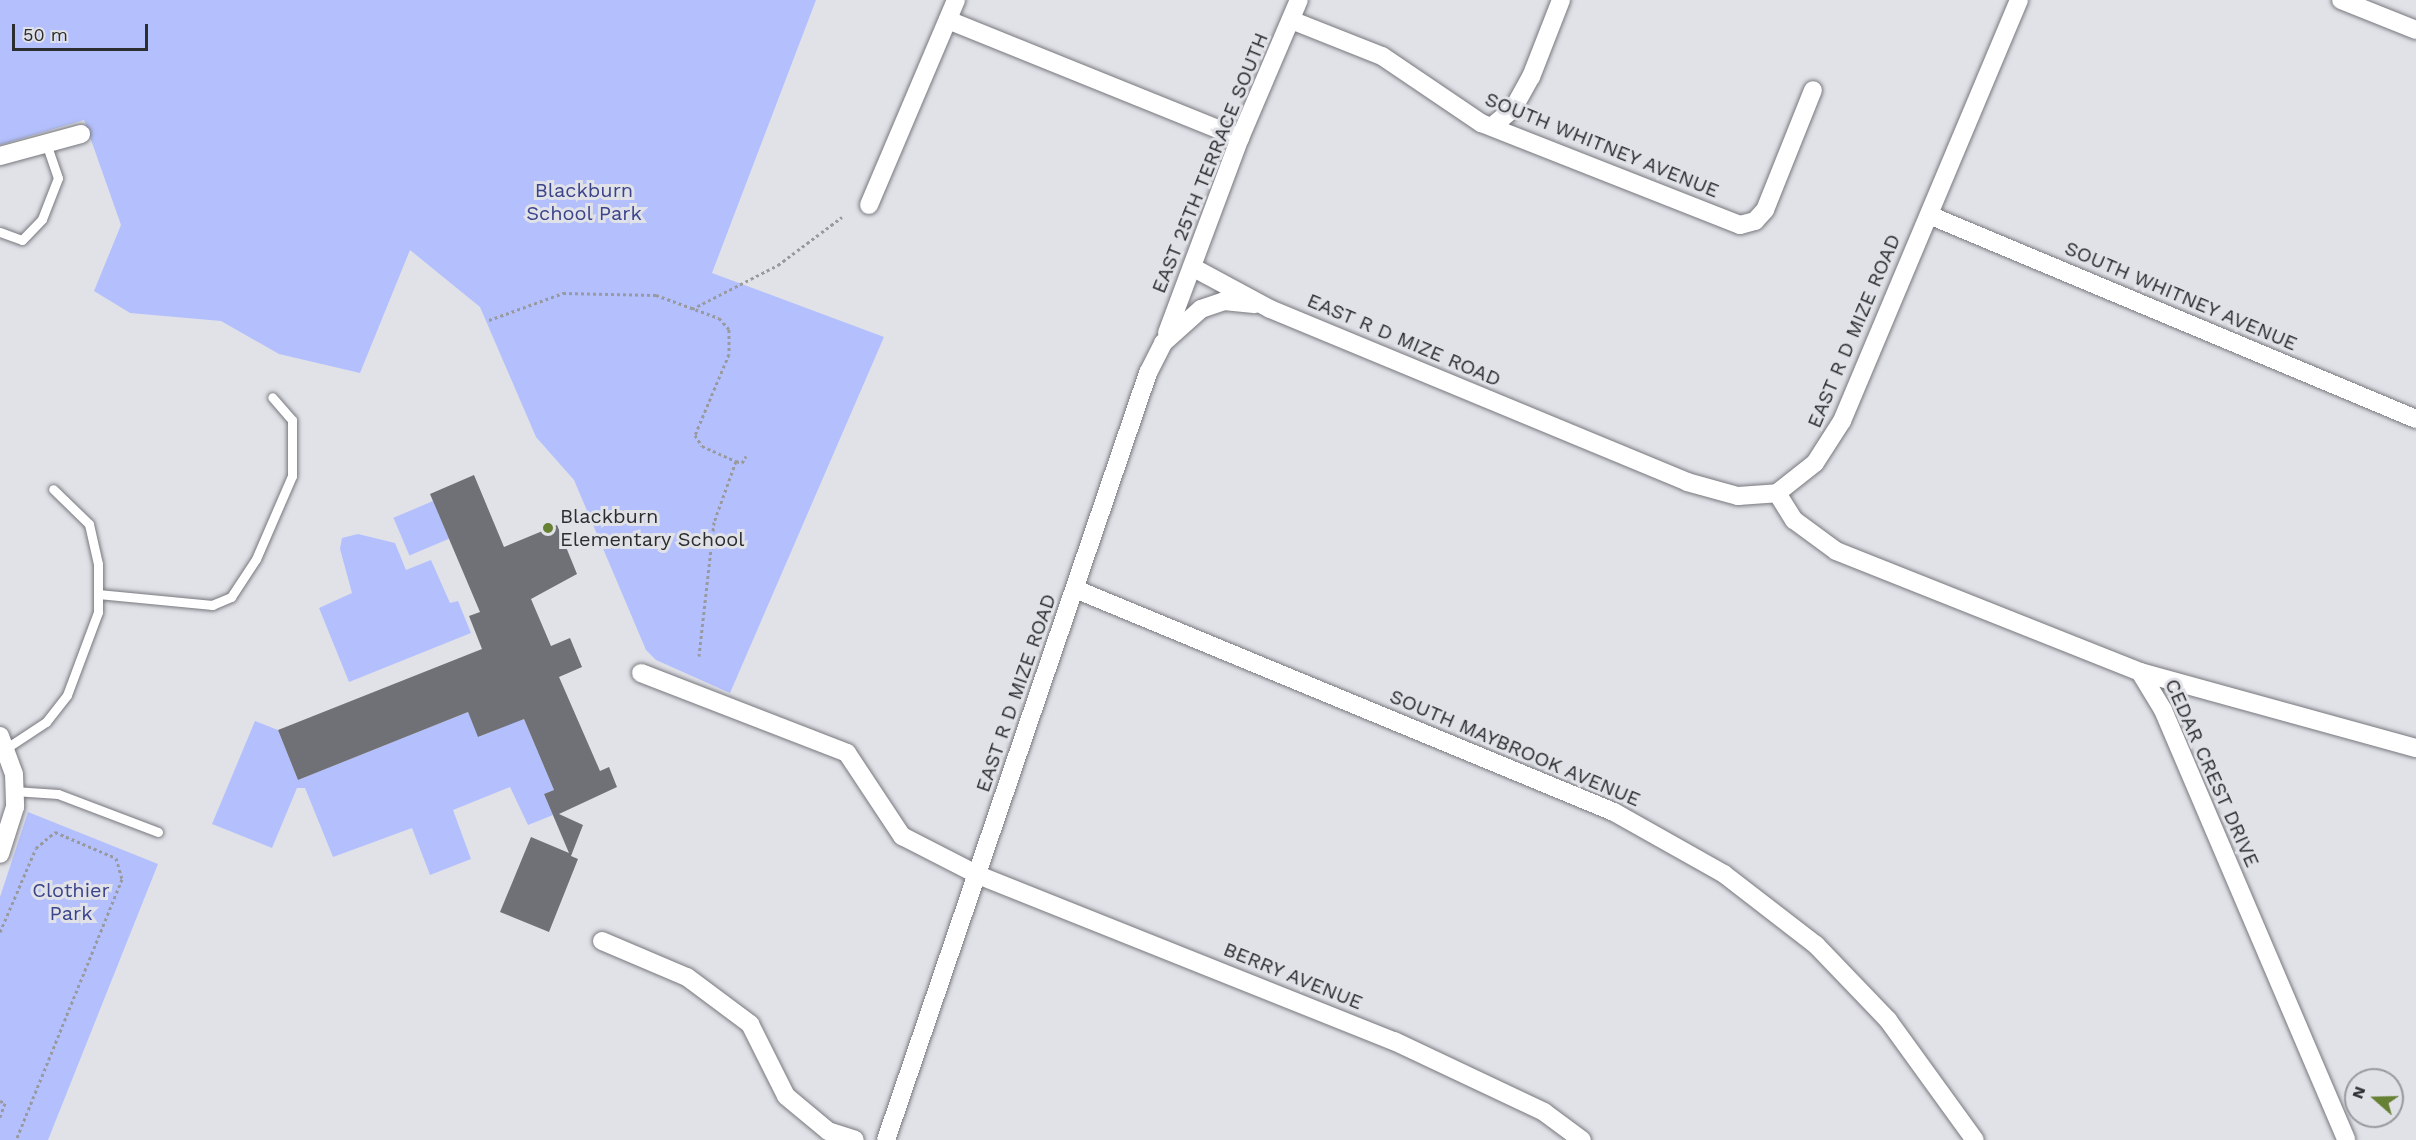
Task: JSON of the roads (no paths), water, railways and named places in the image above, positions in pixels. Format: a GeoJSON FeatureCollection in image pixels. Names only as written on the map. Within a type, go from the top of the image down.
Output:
{"type":"FeatureCollection","features":[{"type":"Feature","properties":{"kind":"street"},"geometry":{"type":"LineString","coordinates":[[869,205],[956,0]]}},
{"type":"Feature","properties":{"kind":"street","name":"EAST 25TH TERRACE SOUTH"},"geometry":{"type":"LineString","coordinates":[[1163,343],[1240,138],[1299,0]]}},
{"type":"Feature","properties":{"kind":"street"},"geometry":{"type":"LineString","coordinates":[[1495,124],[1513,109],[1532,77],[1562,0]]}},
{"type":"Feature","properties":{"kind":"street","name":"EAST R D MIZE ROAD"},"geometry":{"type":"LineString","coordinates":[[1192,267],[1270,309],[1687,482],[1738,496],[1777,493],[1815,464],[1828,446],[1929,215],[2019,0]]}},
{"type":"Feature","properties":{"kind":"street"},"geometry":{"type":"LineString","coordinates":[[2341,0],[2416,30]]}},
{"type":"Feature","properties":{"kind":"street"},"geometry":{"type":"LineString","coordinates":[[948,20],[1240,138]]}},
{"type":"Feature","properties":{"kind":"street","name":"SOUTH WHITNEY AVENUE"},"geometry":{"type":"LineString","coordinates":[[1292,20],[1382,56],[1416,74],[1465,114],[1495,124],[1506,134],[1740,225],[1755,221],[1765,210],[1813,90]]}},
{"type":"Feature","properties":{"kind":"street"},"geometry":{"type":"LineString","coordinates":[[0,156],[81,134]]}},
{"type":"Feature","properties":{"kind":"street","name":"SOUTH WHITNEY AVENUE"},"geometry":{"type":"LineString","coordinates":[[1929,215],[2416,419]]}},
{"type":"Feature","properties":{"kind":"street","name":"EAST R D MIZE ROAD"},"geometry":{"type":"LineString","coordinates":[[886,1140],[1148,373],[1163,343],[1183,321],[1224,302],[1270,309]]}},
{"type":"Feature","properties":{"kind":"street","name":"CEDAR CREST DRIVE"},"geometry":{"type":"LineString","coordinates":[[1777,493],[1794,520],[1836,551],[2140,672],[2163,710],[2346,1140]]}},
{"type":"Feature","properties":{"kind":"street","name":"SOUTH MAYBROOK AVENUE"},"geometry":{"type":"LineString","coordinates":[[1075,589],[1614,812],[1724,874],[1816,945],[1888,1020],[1975,1140]]}},
{"type":"Feature","properties":{"kind":"street"},"geometry":{"type":"LineString","coordinates":[[2140,672],[2416,748]]}},
{"type":"Feature","properties":{"kind":"street","name":"BERRY AVENUE"},"geometry":{"type":"LineString","coordinates":[[641,673],[847,753],[902,836],[978,875],[1394,1041],[1544,1112],[1581,1140]]}},
{"type":"Feature","properties":{"kind":"street"},"geometry":{"type":"LineString","coordinates":[[0,854],[9,831],[14,791],[2,742]]}},
{"type":"Feature","properties":{"kind":"street"},"geometry":{"type":"LineString","coordinates":[[602,941],[687,976],[750,1024],[786,1096],[828,1131],[855,1140]]}},
{"type":"Feature","properties":{"kind":"lane"},"geometry":{"type":"LineString","coordinates":[[0,232],[21,240],[42,219],[58,178],[46,143]]}},
{"type":"Feature","properties":{"kind":"lane"},"geometry":{"type":"LineString","coordinates":[[98,594],[212,605],[231,597],[256,559],[292,476],[292,420],[272,397]]}},
{"type":"Feature","properties":{"kind":"lane"},"geometry":{"type":"LineString","coordinates":[[2,742],[46,722],[67,695],[98,612],[98,564],[89,524],[53,489]]}},
{"type":"Feature","properties":{"kind":"lane"},"geometry":{"type":"LineString","coordinates":[[14,791],[58,794],[158,832]]}},
{"type":"Feature","properties":{"kind":"place","name":"Blackburn Elementary School"},"geometry":{"type":"Point","coordinates":[548,528]}},
{"type":"Feature","properties":{"kind":"park label","name":"Blackburn School Park"},"geometry":{"type":"Point","coordinates":[584,202]}},
{"type":"Feature","properties":{"kind":"park label","name":"Clothier Park"},"geometry":{"type":"Point","coordinates":[71,902]}}]}
